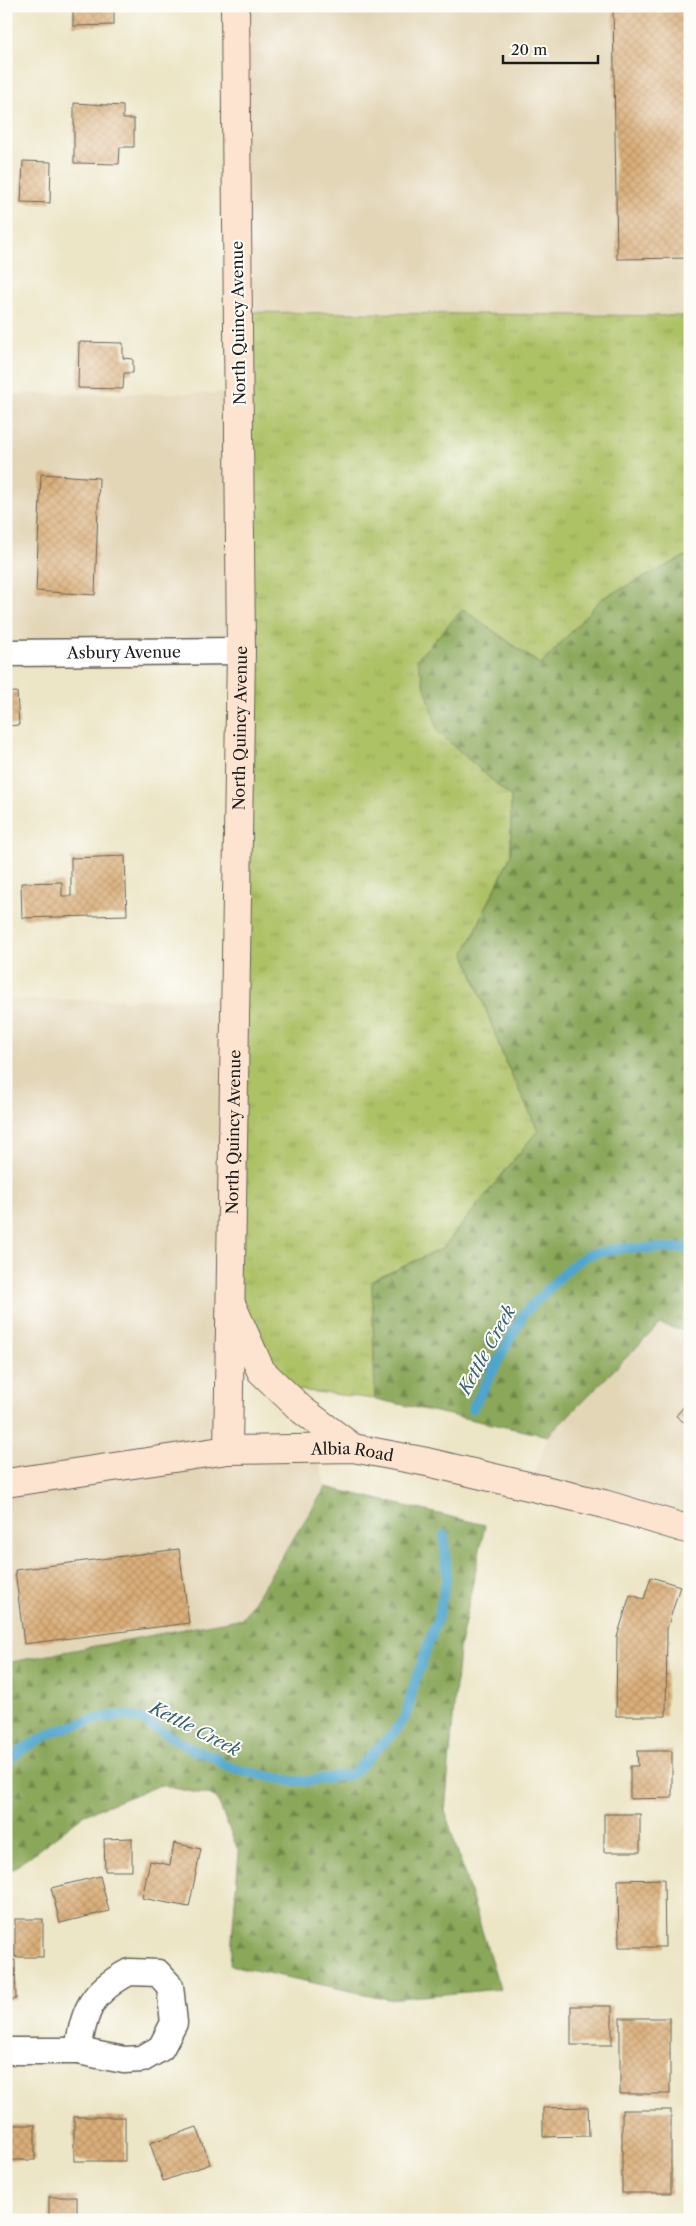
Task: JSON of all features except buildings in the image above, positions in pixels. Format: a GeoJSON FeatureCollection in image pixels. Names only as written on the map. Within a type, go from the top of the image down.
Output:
{"type":"FeatureCollection","features":[{"type":"Feature","properties":{"kind":"main road","name":"North Quincy Avenue"},"geometry":{"type":"LineString","coordinates":[[228,1450],[241,652],[236,6]]}},
{"type":"Feature","properties":{"kind":"main road"},"geometry":{"type":"LineString","coordinates":[[230,1301],[261,1371],[302,1410],[353,1448]]}},
{"type":"Feature","properties":{"kind":"main road","name":"Albia Road"},"geometry":{"type":"LineString","coordinates":[[6,1483],[228,1450],[353,1448],[426,1462],[587,1500],[690,1530]]}},
{"type":"Feature","properties":{"kind":"street","name":"Asbury Avenue"},"geometry":{"type":"LineString","coordinates":[[6,654],[241,652]]}},
{"type":"Feature","properties":{"kind":"street"},"geometry":{"type":"LineString","coordinates":[[6,2051],[78,2051]]}},
{"type":"Feature","properties":{"kind":"shaded area"},"geometry":{"type":"Polygon","coordinates":[[[235,6],[690,6],[690,316],[238,312],[235,6]]]}},
{"type":"Feature","properties":{"kind":"shaded area"},"geometry":{"type":"Polygon","coordinates":[[[239,393],[241,651],[6,653],[6,394],[239,393]]]}},
{"type":"Feature","properties":{"kind":"shaded area"},"geometry":{"type":"Polygon","coordinates":[[[235,999],[228,1449],[315,1448],[326,1487],[244,1618],[6,1663],[6,1000],[235,999]]]}},
{"type":"Feature","properties":{"kind":"shaded area"},"geometry":{"type":"Polygon","coordinates":[[[660,1324],[690,1333],[690,1530],[530,1487],[548,1436],[660,1324]]]}},
{"type":"Feature","properties":{"kind":"green space"},"geometry":{"type":"Polygon","coordinates":[[[238,312],[690,316],[690,554],[601,599],[541,665],[463,609],[438,732],[511,797],[511,855],[465,953],[505,1061],[538,1130],[443,1248],[372,1281],[375,1399],[298,1390],[261,1371],[230,1301],[238,312]]]}},
{"type":"Feature","properties":{"kind":"green space"},"geometry":{"type":"Polygon","coordinates":[[[690,554],[690,1333],[660,1324],[548,1436],[375,1399],[372,1281],[443,1248],[538,1130],[505,1061],[465,953],[511,855],[511,797],[438,732],[417,659],[463,609],[541,665],[601,599],[690,554]]]}},
{"type":"Feature","properties":{"kind":"green space"},"geometry":{"type":"Polygon","coordinates":[[[326,1487],[485,1525],[459,1650],[445,1811],[500,1989],[388,1999],[230,1965],[239,1852],[216,1797],[160,1785],[85,1814],[13,1869],[6,1869],[6,1663],[243,1618],[326,1487]]]}},
{"type":"Feature","properties":{"kind":"waterway","name":"Kettle Creek"},"geometry":{"type":"LineString","coordinates":[[472,1409],[524,1313],[570,1267],[587,1255],[622,1248],[690,1248]]}},
{"type":"Feature","properties":{"kind":"waterway","name":"Kettle Creek"},"geometry":{"type":"LineString","coordinates":[[6,1762],[23,1749],[55,1731],[99,1718],[123,1715],[141,1719],[195,1751],[214,1756],[222,1764],[243,1771],[292,1781],[308,1781],[352,1774],[393,1733],[406,1716],[413,1687],[439,1614],[447,1576],[444,1535]]}}]}
